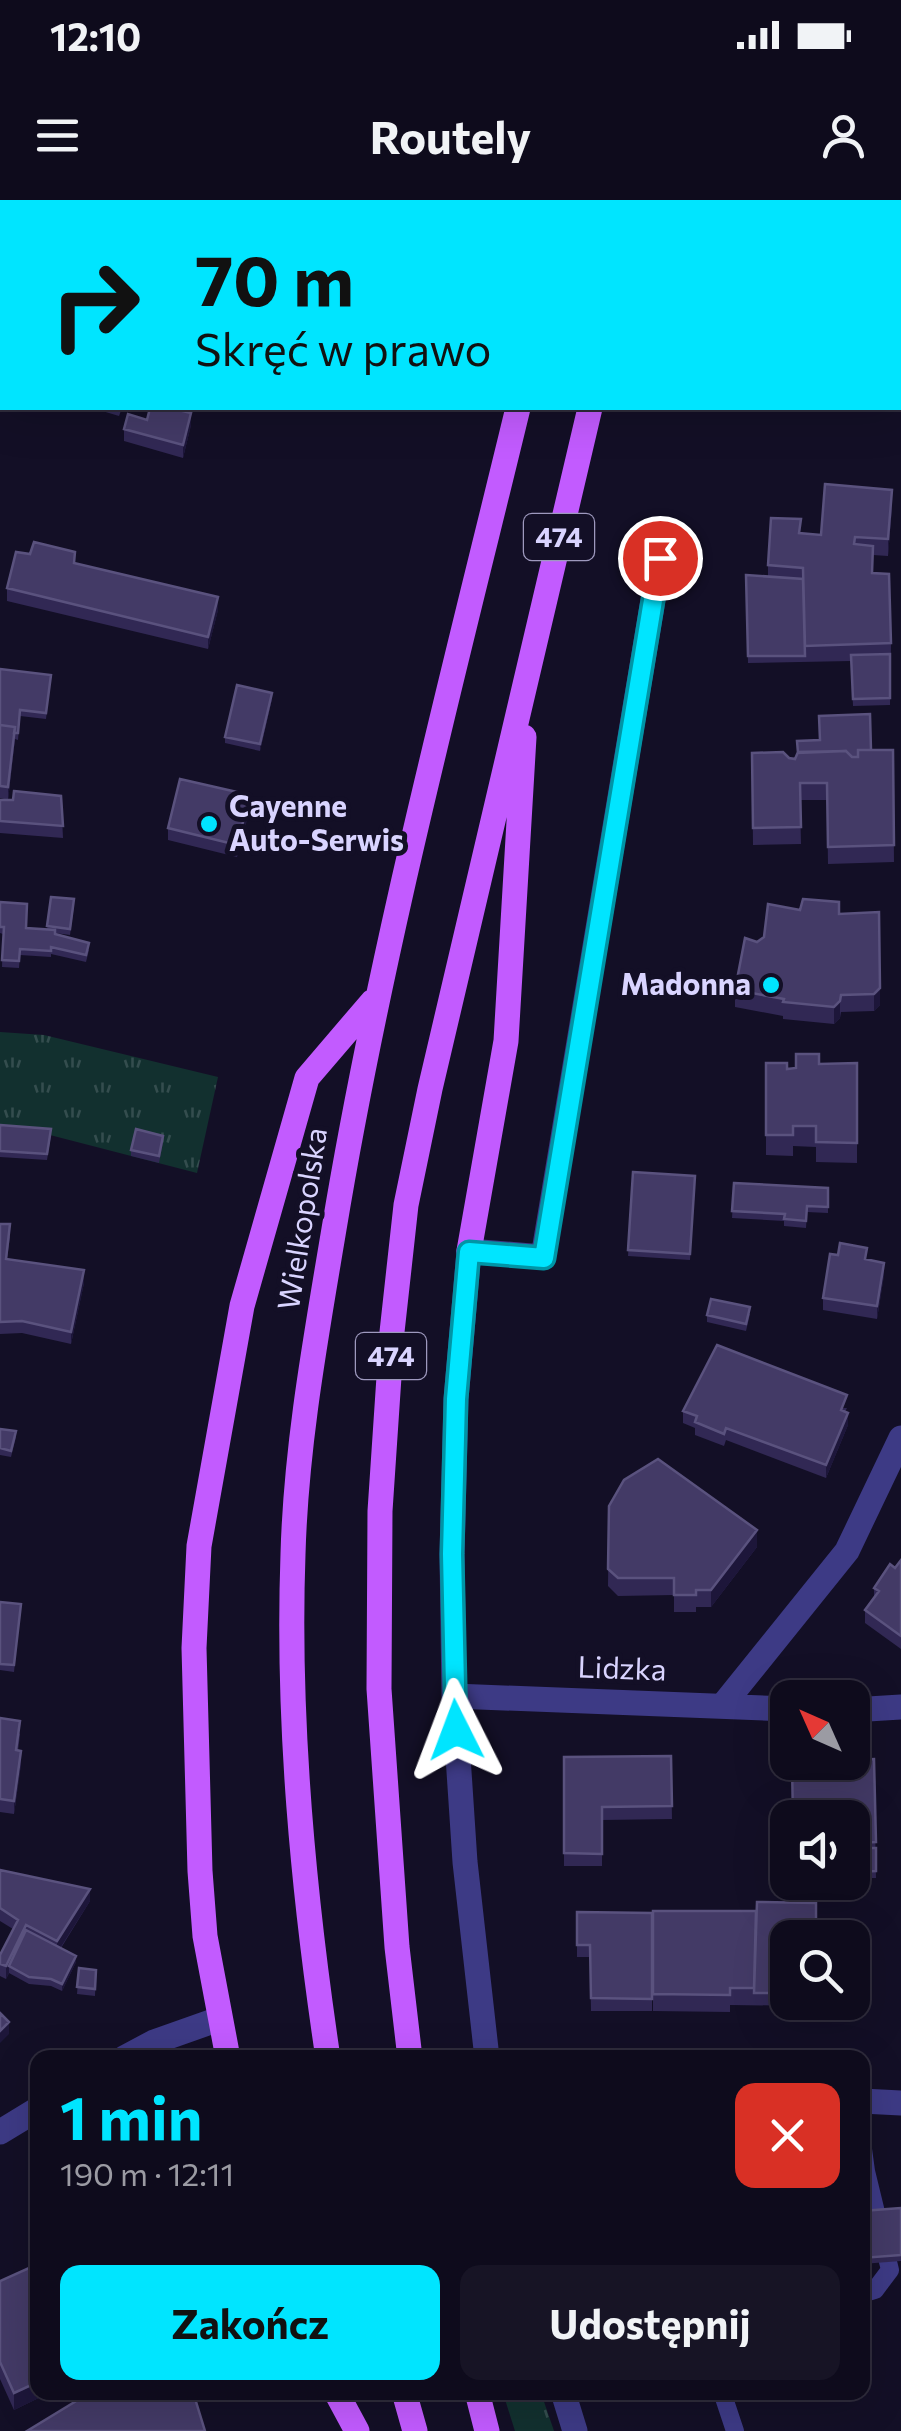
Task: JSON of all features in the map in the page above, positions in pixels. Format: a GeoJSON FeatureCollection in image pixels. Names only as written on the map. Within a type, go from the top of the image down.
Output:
{"type":"FeatureCollection","features":[{"type":"Feature","properties":{"kind":"main road","name":"Wielkopolska"},"geometry":{"type":"LineString","coordinates":[[327,2050],[301,1852],[293,1556],[298,1470],[310,1376],[376,998],[518,410]]}},
{"type":"Feature","properties":{"kind":"main road","name":"474"},"geometry":{"type":"LineString","coordinates":[[409,2050],[395,1930],[379,1690],[380,1511],[392,1332],[406,1205],[430,1088],[590,410]]}},
{"type":"Feature","properties":{"kind":"main road"},"geometry":{"type":"LineString","coordinates":[[469,1252],[506,1041],[528,667]]}},
{"type":"Feature","properties":{"kind":"main road"},"geometry":{"type":"LineString","coordinates":[[226,2050],[205,1936],[200,1871],[194,1648],[199,1546],[242,1306],[307,1078],[376,998]]}},
{"type":"Feature","properties":{"kind":"main road"},"geometry":{"type":"LineString","coordinates":[[340,2400],[357,2431]]}},
{"type":"Feature","properties":{"kind":"main road"},"geometry":{"type":"LineString","coordinates":[[406,2400],[415,2431]]}},
{"type":"Feature","properties":{"kind":"main road"},"geometry":{"type":"LineString","coordinates":[[479,2400],[487,2431]]}},
{"type":"Feature","properties":{"kind":"street"},"geometry":{"type":"LineString","coordinates":[[486,2050],[465,1862],[454,1696],[456,1399],[469,1252],[544,1258],[660,558]]}},
{"type":"Feature","properties":{"kind":"street"},"geometry":{"type":"LineString","coordinates":[[723,1705],[847,1550],[901,1438]]}},
{"type":"Feature","properties":{"kind":"street","name":"Lidzka"},"geometry":{"type":"LineString","coordinates":[[454,1696],[770,1709]]}},
{"type":"Feature","properties":{"kind":"street"},"geometry":{"type":"LineString","coordinates":[[870,1709],[901,1707]]}},
{"type":"Feature","properties":{"kind":"street"},"geometry":{"type":"LineString","coordinates":[[139,2050],[219,2019]]}},
{"type":"Feature","properties":{"kind":"street"},"geometry":{"type":"LineString","coordinates":[[870,2101],[901,2103]]}},
{"type":"Feature","properties":{"kind":"street"},"geometry":{"type":"LineString","coordinates":[[0,2132],[30,2114]]}},
{"type":"Feature","properties":{"kind":"street"},"geometry":{"type":"LineString","coordinates":[[565,2400],[575,2431]]}},
{"type":"Feature","properties":{"kind":"lane"},"geometry":{"type":"LineString","coordinates":[[870,2194],[890,2270],[870,2292]]}},
{"type":"Feature","properties":{"kind":"lane"},"geometry":{"type":"LineString","coordinates":[[725,2400],[736,2431]]}},
{"type":"Feature","properties":{"kind":"green space"},"geometry":{"type":"Polygon","coordinates":[[[0,1032],[44,1035],[218,1077],[197,1173],[50,1135],[0,1130],[0,1032]]]}},
{"type":"Feature","properties":{"kind":"green space"},"geometry":{"type":"Polygon","coordinates":[[[505,2400],[543,2400],[554,2431],[515,2431],[505,2400]]]}},
{"type":"Feature","properties":{"kind":"building"},"geometry":{"type":"Polygon","coordinates":[[[150,410],[191,413],[183,445],[124,429],[128,414],[147,420],[150,410]]]}},
{"type":"Feature","properties":{"kind":"building"},"geometry":{"type":"Polygon","coordinates":[[[825,484],[892,490],[888,539],[855,537],[854,544],[873,546],[872,573],[889,574],[891,643],[805,646],[803,568],[768,565],[771,518],[801,519],[799,533],[821,535],[825,484]]]}},
{"type":"Feature","properties":{"kind":"building"},"geometry":{"type":"Polygon","coordinates":[[[34,542],[75,552],[74,563],[218,597],[208,637],[7,588],[16,552],[30,554],[34,542]]]}},
{"type":"Feature","properties":{"kind":"building"},"geometry":{"type":"Polygon","coordinates":[[[746,575],[803,579],[805,656],[748,656],[746,575]]]}},
{"type":"Feature","properties":{"kind":"building"},"geometry":{"type":"Polygon","coordinates":[[[890,654],[890,698],[853,699],[851,655],[890,654]]]}},
{"type":"Feature","properties":{"kind":"building"},"geometry":{"type":"Polygon","coordinates":[[[0,669],[51,675],[46,713],[20,710],[18,733],[14,733],[15,727],[0,725],[0,669]]]}},
{"type":"Feature","properties":{"kind":"building"},"geometry":{"type":"Polygon","coordinates":[[[237,685],[272,693],[260,744],[225,737],[237,685]]]}},
{"type":"Feature","properties":{"kind":"building"},"geometry":{"type":"Polygon","coordinates":[[[870,714],[871,750],[858,750],[858,757],[846,751],[798,753],[797,741],[820,740],[819,716],[870,714]]]}},
{"type":"Feature","properties":{"kind":"building"},"geometry":{"type":"Polygon","coordinates":[[[0,725],[15,727],[8,787],[0,786],[0,725]]]}},
{"type":"Feature","properties":{"kind":"building"},"geometry":{"type":"Polygon","coordinates":[[[858,750],[893,750],[894,845],[828,847],[827,783],[800,783],[801,827],[753,828],[752,753],[783,752],[795,759],[798,752],[846,751],[858,757],[858,750]]]}},
{"type":"Feature","properties":{"kind":"building","name":"Cayenne Auto-Serwis"},"geometry":{"type":"Polygon","coordinates":[[[180,779],[250,795],[237,845],[168,828],[180,779]]]}},
{"type":"Feature","properties":{"kind":"building"},"geometry":{"type":"Polygon","coordinates":[[[14,791],[61,796],[63,826],[0,821],[0,800],[13,800],[14,791]]]}},
{"type":"Feature","properties":{"kind":"building"},"geometry":{"type":"Polygon","coordinates":[[[51,897],[74,899],[70,929],[47,926],[51,897]]]}},
{"type":"Feature","properties":{"kind":"building"},"geometry":{"type":"Polygon","coordinates":[[[803,899],[839,902],[839,914],[879,912],[880,988],[874,994],[841,995],[834,1007],[783,1002],[784,999],[735,990],[745,938],[757,942],[764,937],[768,904],[800,910],[803,899]]]}},
{"type":"Feature","properties":{"kind":"building"},"geometry":{"type":"Polygon","coordinates":[[[0,902],[27,904],[26,928],[55,930],[55,934],[89,943],[86,955],[51,947],[51,951],[20,949],[19,961],[2,960],[4,927],[0,927],[0,902]]]}},
{"type":"Feature","properties":{"kind":"building"},"geometry":{"type":"Polygon","coordinates":[[[796,1054],[819,1054],[819,1064],[857,1063],[857,1143],[816,1142],[816,1126],[793,1126],[793,1135],[766,1135],[766,1063],[787,1063],[787,1069],[796,1068],[796,1054]]]}},
{"type":"Feature","properties":{"kind":"building"},"geometry":{"type":"Polygon","coordinates":[[[0,1125],[51,1129],[47,1154],[0,1151],[0,1125]]]}},
{"type":"Feature","properties":{"kind":"building"},"geometry":{"type":"Polygon","coordinates":[[[136,1129],[163,1136],[159,1156],[131,1150],[136,1129]]]}},
{"type":"Feature","properties":{"kind":"building"},"geometry":{"type":"Polygon","coordinates":[[[633,1172],[695,1176],[690,1254],[628,1250],[633,1172]]]}},
{"type":"Feature","properties":{"kind":"building"},"geometry":{"type":"Polygon","coordinates":[[[734,1183],[828,1188],[828,1207],[807,1206],[806,1221],[784,1219],[785,1214],[732,1211],[734,1183]]]}},
{"type":"Feature","properties":{"kind":"building"},"geometry":{"type":"Polygon","coordinates":[[[0,1224],[10,1224],[6,1259],[84,1270],[71,1332],[22,1321],[0,1322],[0,1224]]]}},
{"type":"Feature","properties":{"kind":"building"},"geometry":{"type":"Polygon","coordinates":[[[840,1243],[867,1248],[865,1259],[884,1263],[877,1306],[823,1298],[830,1254],[838,1255],[840,1243]]]}},
{"type":"Feature","properties":{"kind":"building"},"geometry":{"type":"Polygon","coordinates":[[[711,1299],[750,1307],[746,1324],[707,1315],[711,1299]]]}},
{"type":"Feature","properties":{"kind":"building"},"geometry":{"type":"Polygon","coordinates":[[[717,1345],[847,1395],[841,1410],[848,1413],[826,1465],[726,1428],[724,1434],[695,1422],[697,1416],[683,1411],[717,1345]]]}},
{"type":"Feature","properties":{"kind":"building"},"geometry":{"type":"Polygon","coordinates":[[[0,1429],[16,1431],[11,1451],[0,1448],[0,1429]]]}},
{"type":"Feature","properties":{"kind":"building"},"geometry":{"type":"Polygon","coordinates":[[[658,1459],[757,1530],[711,1590],[674,1595],[674,1578],[618,1578],[608,1569],[609,1506],[624,1480],[658,1459]]]}},
{"type":"Feature","properties":{"kind":"building"},"geometry":{"type":"Polygon","coordinates":[[[901,1560],[901,1636],[865,1610],[879,1591],[874,1588],[890,1564],[895,1568],[901,1560]]]}},
{"type":"Feature","properties":{"kind":"building"},"geometry":{"type":"Polygon","coordinates":[[[0,1602],[21,1604],[14,1665],[0,1664],[0,1602]]]}},
{"type":"Feature","properties":{"kind":"building"},"geometry":{"type":"Polygon","coordinates":[[[0,1718],[20,1721],[16,1750],[21,1751],[14,1801],[0,1799],[0,1718]]]}},
{"type":"Feature","properties":{"kind":"building"},"geometry":{"type":"Polygon","coordinates":[[[671,1756],[672,1806],[602,1807],[602,1854],[564,1853],[564,1757],[671,1756]]]}},
{"type":"Feature","properties":{"kind":"building"},"geometry":{"type":"Polygon","coordinates":[[[870,1759],[874,1759],[876,1842],[870,1842],[870,1800],[793,1800],[792,1780],[870,1780],[870,1759]]]}},
{"type":"Feature","properties":{"kind":"building"},"geometry":{"type":"Polygon","coordinates":[[[870,1848],[876,1848],[876,1871],[870,1871],[870,1848]]]}},
{"type":"Feature","properties":{"kind":"building"},"geometry":{"type":"Polygon","coordinates":[[[0,1870],[90,1889],[57,1941],[26,1925],[6,1966],[0,1964],[0,1955],[18,1920],[0,1908],[0,1870]]]}},
{"type":"Feature","properties":{"kind":"building"},"geometry":{"type":"Polygon","coordinates":[[[757,1902],[816,1903],[816,1920],[770,1920],[770,1993],[754,1993],[757,1902]]]}},
{"type":"Feature","properties":{"kind":"building"},"geometry":{"type":"Polygon","coordinates":[[[653,1911],[756,1911],[754,1988],[730,1988],[730,1995],[653,1994],[653,1911]]]}},
{"type":"Feature","properties":{"kind":"building"},"geometry":{"type":"Polygon","coordinates":[[[577,1912],[652,1913],[652,1999],[591,1998],[590,1945],[577,1945],[577,1912]]]}},
{"type":"Feature","properties":{"kind":"building"},"geometry":{"type":"Polygon","coordinates":[[[26,1930],[76,1956],[62,1984],[29,1977],[9,1966],[26,1930]]]}},
{"type":"Feature","properties":{"kind":"building"},"geometry":{"type":"Polygon","coordinates":[[[79,1968],[96,1970],[95,1989],[77,1987],[79,1968]]]}},
{"type":"Feature","properties":{"kind":"building"},"geometry":{"type":"Polygon","coordinates":[[[0,2013],[9,2022],[0,2031],[0,2013]]]}},
{"type":"Feature","properties":{"kind":"building"},"geometry":{"type":"Polygon","coordinates":[[[901,2208],[901,2255],[870,2257],[870,2210],[901,2208]]]}},
{"type":"Feature","properties":{"kind":"building"},"geometry":{"type":"Polygon","coordinates":[[[30,2268],[30,2386],[14,2393],[0,2362],[0,2281],[30,2268]]]}},
{"type":"Feature","properties":{"kind":"building"},"geometry":{"type":"Polygon","coordinates":[[[78,2400],[195,2400],[205,2431],[27,2431],[78,2400]]]}},
{"type":"Feature","properties":{"kind":"place","name":"Cayenne Auto-Serwis"},"geometry":{"type":"Point","coordinates":[209,824]}},
{"type":"Feature","properties":{"kind":"place","name":"Madonna"},"geometry":{"type":"Point","coordinates":[771,985]}},
{"type":"Feature","properties":{"kind":"route"},"geometry":{"type":"LineString","coordinates":[[456,1730],[452,1554],[456,1399],[469,1252],[544,1258],[660,558]]}}]}
